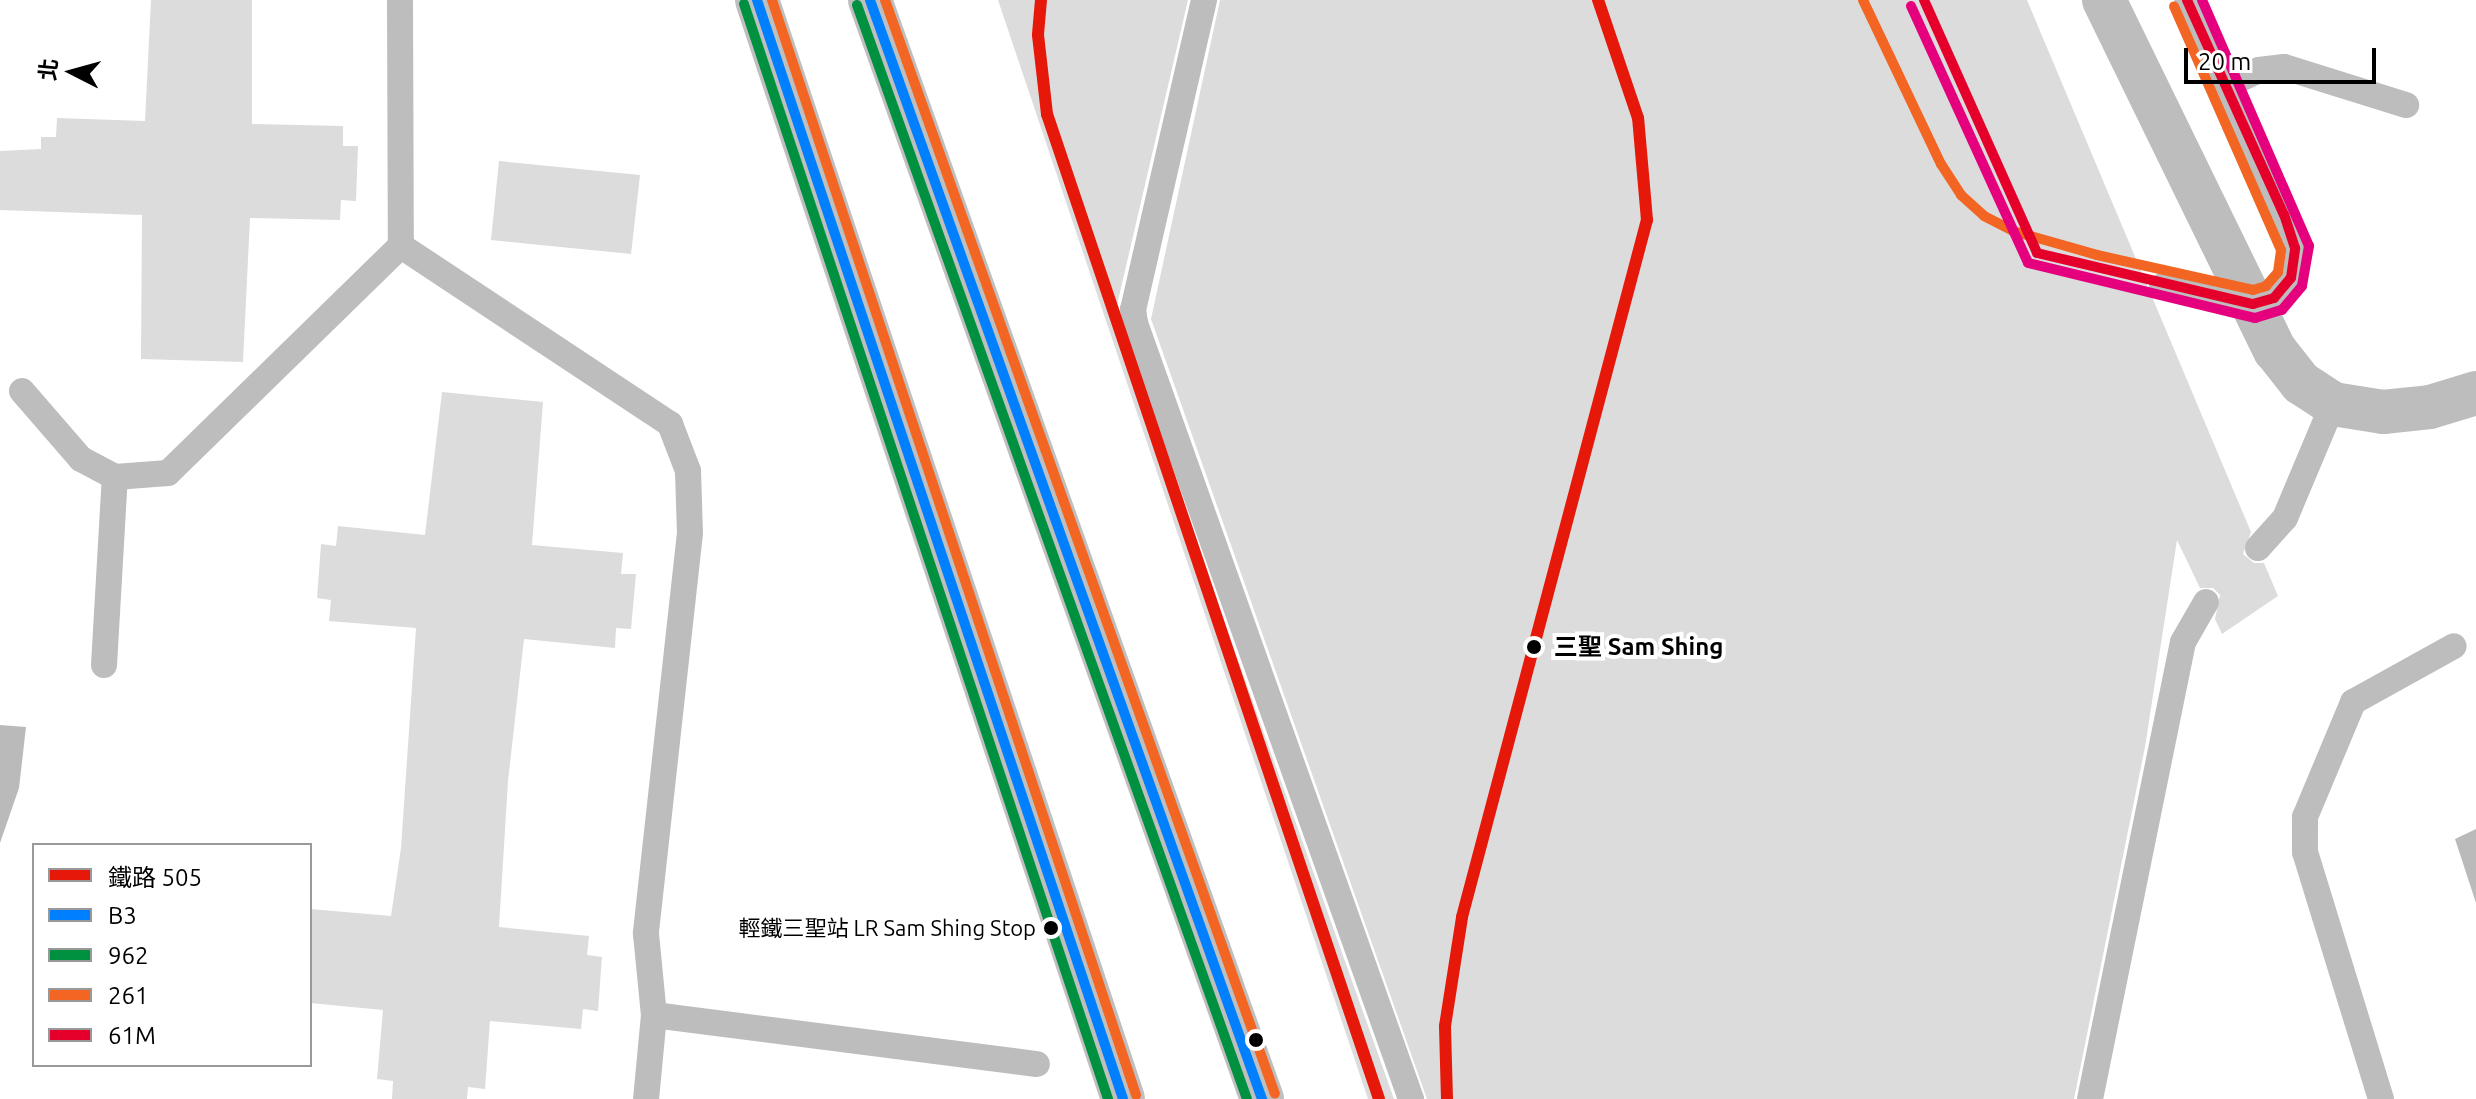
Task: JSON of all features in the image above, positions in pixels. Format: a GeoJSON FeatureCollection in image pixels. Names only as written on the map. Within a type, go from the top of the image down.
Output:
{"type":"FeatureCollection","features":[{"type":"Feature","properties":{"kind":"main road"},"geometry":{"type":"LineString","coordinates":[[757,0],[1123,1099]]}},
{"type":"Feature","properties":{"kind":"main road"},"geometry":{"type":"LineString","coordinates":[[870,0],[1262,1099]]}},
{"type":"Feature","properties":{"kind":"street"},"geometry":{"type":"LineString","coordinates":[[2104,0],[2275,350],[2301,383],[2333,404],[2383,412],[2430,407],[2476,393]]}},
{"type":"Feature","properties":{"kind":"lane"},"geometry":{"type":"LineString","coordinates":[[22,391],[81,459],[115,477],[168,473],[401,246],[400,0]]}},
{"type":"Feature","properties":{"kind":"lane"},"geometry":{"type":"LineString","coordinates":[[1204,0],[1133,309],[1135,323],[1411,1099]]}},
{"type":"Feature","properties":{"kind":"lane"},"geometry":{"type":"LineString","coordinates":[[2162,286],[2253,304],[2274,298],[2291,278],[2295,248],[2187,0]]}},
{"type":"Feature","properties":{"kind":"lane"},"geometry":{"type":"LineString","coordinates":[[2225,86],[2259,70],[2284,67],[2406,105]]}},
{"type":"Feature","properties":{"kind":"lane"},"geometry":{"type":"LineString","coordinates":[[401,246],[670,424],[688,471],[690,533],[646,934],[654,1015],[646,1099]]}},
{"type":"Feature","properties":{"kind":"lane"},"geometry":{"type":"LineString","coordinates":[[2258,548],[2285,518],[2333,404]]}},
{"type":"Feature","properties":{"kind":"lane"},"geometry":{"type":"LineString","coordinates":[[104,665],[115,477]]}},
{"type":"Feature","properties":{"kind":"lane"},"geometry":{"type":"LineString","coordinates":[[2090,1099],[2183,642],[2206,602]]}},
{"type":"Feature","properties":{"kind":"lane"},"geometry":{"type":"LineString","coordinates":[[2381,1099],[2305,852],[2305,817],[2353,702],[2454,646]]}},
{"type":"Feature","properties":{"kind":"lane"},"geometry":{"type":"LineString","coordinates":[[654,1015],[1037,1064]]}},
{"type":"Feature","properties":{"kind":"shaded area"},"geometry":{"type":"Polygon","coordinates":[[[0,725],[26,727],[19,788],[0,843],[0,725]]]}},
{"type":"Feature","properties":{"kind":"shaded area"},"geometry":{"type":"Polygon","coordinates":[[[2476,829],[2476,903],[2455,839],[2476,829]]]}},
{"type":"Feature","properties":{"kind":"building"},"geometry":{"type":"Polygon","coordinates":[[[151,0],[252,0],[252,124],[343,126],[343,146],[358,146],[356,201],[341,200],[340,220],[250,218],[243,362],[141,359],[142,215],[0,210],[0,151],[41,149],[41,137],[56,137],[57,118],[145,121],[151,0]]]}},
{"type":"Feature","properties":{"kind":"building"},"geometry":{"type":"Polygon","coordinates":[[[998,0],[1188,0],[1117,305],[1119,325],[1394,1099],[1368,1099],[998,0]]]}},
{"type":"Feature","properties":{"kind":"building"},"geometry":{"type":"Polygon","coordinates":[[[1220,0],[2027,0],[2251,532],[2243,554],[2254,563],[2264,563],[2278,596],[2222,634],[2215,619],[2220,595],[2213,588],[2200,588],[2177,540],[2145,747],[2074,1099],[1427,1099],[1151,319],[1220,0]]]}},
{"type":"Feature","properties":{"kind":"building"},"geometry":{"type":"Polygon","coordinates":[[[499,161],[640,175],[631,254],[491,240],[499,161]]]}},
{"type":"Feature","properties":{"kind":"building"},"geometry":{"type":"Polygon","coordinates":[[[442,392],[543,402],[532,545],[623,553],[621,574],[636,574],[631,629],[616,628],[615,648],[524,639],[508,781],[499,927],[589,936],[587,955],[602,957],[598,1011],[583,1009],[581,1029],[490,1021],[485,1089],[468,1087],[467,1099],[392,1099],[393,1081],[377,1079],[383,1010],[312,1003],[312,909],[391,916],[401,848],[416,628],[329,621],[331,600],[317,598],[321,544],[336,546],[338,526],[425,535],[442,392]]]}},
{"type":"Feature","properties":{"kind":"rail line","name":"505"},"geometry":{"type":"LineString","coordinates":[[1041,0],[1038,35],[1047,114],[1379,1099]]}},
{"type":"Feature","properties":{"kind":"rail line","name":"505"},"geometry":{"type":"LineString","coordinates":[[1447,1099],[1445,1026],[1462,917],[1647,220],[1638,118],[1598,0]]}},
{"type":"Feature","properties":{"kind":"transit line","name":"B3"},"geometry":{"type":"LineString","coordinates":[[757,0],[1123,1099]]}},
{"type":"Feature","properties":{"kind":"transit line","name":"261"},"geometry":{"type":"LineString","coordinates":[[772,0],[1136,1095]]}},
{"type":"Feature","properties":{"kind":"transit line","name":"B3"},"geometry":{"type":"LineString","coordinates":[[870,0],[1262,1099]]}},
{"type":"Feature","properties":{"kind":"transit line","name":"261"},"geometry":{"type":"LineString","coordinates":[[885,0],[1275,1094]]}},
{"type":"Feature","properties":{"kind":"transit line","name":"261"},"geometry":{"type":"LineString","coordinates":[[1863,0],[1941,164],[1961,195],[1984,216],[2013,231],[2097,255],[2253,290],[2266,286],[2278,272],[2281,250],[2174,6]]}},
{"type":"Feature","properties":{"kind":"transit line","name":"61M"},"geometry":{"type":"LineString","coordinates":[[1924,0],[2037,253]]}},
{"type":"Feature","properties":{"kind":"transit line","name":"61M"},"geometry":{"type":"LineString","coordinates":[[2037,253],[2253,304],[2274,298],[2291,278],[2295,248],[2284,215],[2187,0]]}},
{"type":"Feature","properties":{"kind":"transit line"},"geometry":{"type":"LineString","coordinates":[[1911,6],[2028,263],[2255,318],[2282,310],[2302,286],[2309,246],[2202,0]]}},
{"type":"Feature","properties":{"kind":"transit line","name":"962"},"geometry":{"type":"LineString","coordinates":[[744,4],[1108,1099]]}},
{"type":"Feature","properties":{"kind":"transit line","name":"962"},"geometry":{"type":"LineString","coordinates":[[857,5],[1247,1099]]}},
{"type":"Feature","properties":{"kind":"place","name":"三聖 Sam Shing"},"geometry":{"type":"Point","coordinates":[1534,647]}},
{"type":"Feature","properties":{"kind":"place","name":"輕鐵三聖站 LR Sam Shing Stop"},"geometry":{"type":"Point","coordinates":[1051,928]}}]}
